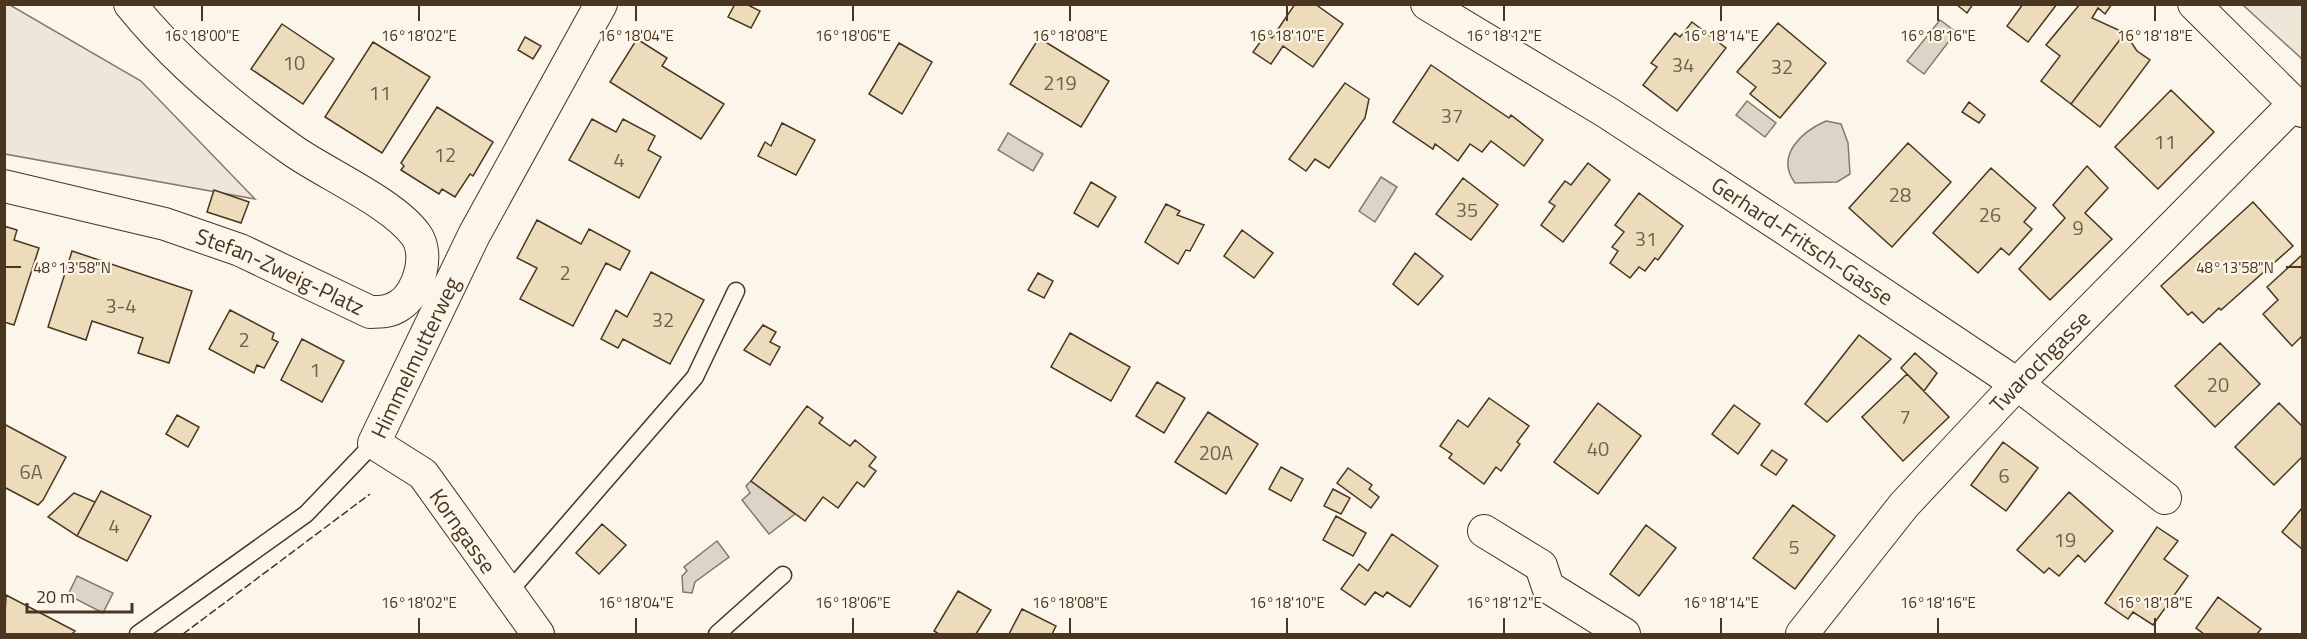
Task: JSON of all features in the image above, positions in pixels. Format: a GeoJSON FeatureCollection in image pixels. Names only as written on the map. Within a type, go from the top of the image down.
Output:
{"type":"FeatureCollection","features":[{"type":"Feature","properties":{"kind":"street","name":"Stefan-Zweig-Platz"},"geometry":{"type":"LineString","coordinates":[[4,186],[165,224],[240,250],[370,312],[387,312],[402,305],[412,294],[421,265],[422,250],[412,230],[386,209],[293,150],[207,86],[130,4]]}},
{"type":"Feature","properties":{"kind":"street","name":"Himmelmutterweg"},"geometry":{"type":"LineString","coordinates":[[374,443],[474,235],[601,4]]}},
{"type":"Feature","properties":{"kind":"street","name":"Gerhard-Fritsch-Gasse"},"geometry":{"type":"LineString","coordinates":[[1427,4],[1608,113],[2017,384],[2165,498]]}},
{"type":"Feature","properties":{"kind":"street"},"geometry":{"type":"LineString","coordinates":[[2193,4],[2298,108]]}},
{"type":"Feature","properties":{"kind":"street","name":"Twarochgasse"},"geometry":{"type":"LineString","coordinates":[[1802,634],[1904,505],[2017,384],[2298,108]]}},
{"type":"Feature","properties":{"kind":"street","name":"Korngasse"},"geometry":{"type":"LineString","coordinates":[[374,443],[423,474],[447,505],[507,594],[538,634]]}},
{"type":"Feature","properties":{"kind":"street"},"geometry":{"type":"LineString","coordinates":[[1484,531],[1541,566],[1548,587],[1624,634]]}},
{"type":"Feature","properties":{"kind":"lane"},"geometry":{"type":"LineString","coordinates":[[507,594],[695,377],[736,291]]}},
{"type":"Feature","properties":{"kind":"lane","name":"Himmelmutterweg"},"geometry":{"type":"LineString","coordinates":[[138,634],[306,514],[374,443]]}},
{"type":"Feature","properties":{"kind":"lane"},"geometry":{"type":"LineString","coordinates":[[717,634],[783,575]]}},
{"type":"Feature","properties":{"kind":"shaded area"},"geometry":{"type":"Polygon","coordinates":[[[4,5],[10,5],[141,81],[255,199],[5,154],[4,5]]]}},
{"type":"Feature","properties":{"kind":"shaded area"},"geometry":{"type":"Polygon","coordinates":[[[2243,5],[2302,5],[2302,59],[2243,5]]]}},
{"type":"Feature","properties":{"kind":"shaded area"},"geometry":{"type":"Polygon","coordinates":[[[1940,20],[1956,32],[1924,74],[1907,61],[1940,20]]]}},
{"type":"Feature","properties":{"kind":"shaded area"},"geometry":{"type":"Polygon","coordinates":[[[1747,101],[1776,123],[1765,137],[1736,115],[1747,101]]]}},
{"type":"Feature","properties":{"kind":"shaded area"},"geometry":{"type":"Polygon","coordinates":[[[1826,121],[1841,124],[1848,143],[1850,174],[1837,182],[1795,183],[1790,173],[1789,154],[1800,138],[1826,121]]]}},
{"type":"Feature","properties":{"kind":"shaded area"},"geometry":{"type":"Polygon","coordinates":[[[1008,133],[1043,154],[1033,171],[998,150],[1008,133]]]}},
{"type":"Feature","properties":{"kind":"shaded area"},"geometry":{"type":"Polygon","coordinates":[[[1381,177],[1397,187],[1375,222],[1359,211],[1381,177]]]}},
{"type":"Feature","properties":{"kind":"shaded area"},"geometry":{"type":"Polygon","coordinates":[[[751,481],[795,514],[769,534],[742,500],[750,493],[746,486],[751,481]]]}},
{"type":"Feature","properties":{"kind":"shaded area"},"geometry":{"type":"Polygon","coordinates":[[[717,541],[729,557],[695,582],[692,593],[683,592],[682,576],[687,571],[684,567],[717,541]]]}},
{"type":"Feature","properties":{"kind":"shaded area"},"geometry":{"type":"Polygon","coordinates":[[[77,576],[113,593],[103,613],[68,595],[77,576]]]}},
{"type":"Feature","properties":{"kind":"building"},"geometry":{"type":"Polygon","coordinates":[[[735,4],[746,4],[760,11],[751,28],[728,17],[735,4]]]}},
{"type":"Feature","properties":{"kind":"building"},"geometry":{"type":"Polygon","coordinates":[[[1295,4],[1315,4],[1343,24],[1313,67],[1283,46],[1271,64],[1253,52],[1266,34],[1272,38],[1295,4]]]}},
{"type":"Feature","properties":{"kind":"building"},"geometry":{"type":"Polygon","coordinates":[[[1956,4],[1973,4],[1967,13],[1956,4]]]}},
{"type":"Feature","properties":{"kind":"building"},"geometry":{"type":"Polygon","coordinates":[[[2023,4],[2057,4],[2028,42],[2007,26],[2023,4]]]}},
{"type":"Feature","properties":{"kind":"building"},"geometry":{"type":"Polygon","coordinates":[[[2080,4],[2112,4],[2105,14],[2098,8],[2092,18],[2125,33],[2071,104],[2041,81],[2060,56],[2046,45],[2080,4]]]}},
{"type":"Feature","properties":{"kind":"building"},"geometry":{"type":"Polygon","coordinates":[[[1692,22],[1726,48],[1677,111],[1643,85],[1657,67],[1651,63],[1675,33],[1680,37],[1692,22]]]}},
{"type":"Feature","properties":{"kind":"building"},"geometry":{"type":"Polygon","coordinates":[[[1778,23],[1826,63],[1780,118],[1750,94],[1756,87],[1737,72],[1778,23]]]}},
{"type":"Feature","properties":{"kind":"building"},"geometry":{"type":"Polygon","coordinates":[[[282,24],[334,59],[303,104],[251,69],[282,24]]]}},
{"type":"Feature","properties":{"kind":"building"},"geometry":{"type":"Polygon","coordinates":[[[2125,33],[2137,51],[2150,60],[2100,127],[2071,104],[2125,33]]]}},
{"type":"Feature","properties":{"kind":"building"},"geometry":{"type":"Polygon","coordinates":[[[525,37],[541,46],[533,59],[518,50],[525,37]]]}},
{"type":"Feature","properties":{"kind":"building"},"geometry":{"type":"Polygon","coordinates":[[[1039,38],[1109,81],[1081,127],[1010,84],[1039,38]]]}},
{"type":"Feature","properties":{"kind":"building"},"geometry":{"type":"Polygon","coordinates":[[[637,39],[667,58],[662,66],[724,104],[701,139],[610,82],[637,39]]]}},
{"type":"Feature","properties":{"kind":"building"},"geometry":{"type":"Polygon","coordinates":[[[373,42],[430,77],[382,153],[325,117],[373,42]]]}},
{"type":"Feature","properties":{"kind":"building"},"geometry":{"type":"Polygon","coordinates":[[[899,43],[932,62],[902,114],[869,94],[899,43]]]}},
{"type":"Feature","properties":{"kind":"building"},"geometry":{"type":"Polygon","coordinates":[[[1431,65],[1509,118],[1511,115],[1543,140],[1524,166],[1491,141],[1482,152],[1470,144],[1458,161],[1435,144],[1433,149],[1393,122],[1431,65]]]}},
{"type":"Feature","properties":{"kind":"building"},"geometry":{"type":"Polygon","coordinates":[[[1345,83],[1369,99],[1365,118],[1329,168],[1315,159],[1306,171],[1289,159],[1345,83]]]}},
{"type":"Feature","properties":{"kind":"building"},"geometry":{"type":"Polygon","coordinates":[[[2171,90],[2214,132],[2158,189],[2115,147],[2171,90]]]}},
{"type":"Feature","properties":{"kind":"building"},"geometry":{"type":"Polygon","coordinates":[[[1969,102],[1985,115],[1979,123],[1962,112],[1969,102]]]}},
{"type":"Feature","properties":{"kind":"building"},"geometry":{"type":"Polygon","coordinates":[[[437,107],[493,142],[473,176],[470,174],[455,197],[442,189],[439,194],[401,170],[404,166],[401,163],[437,107]]]}},
{"type":"Feature","properties":{"kind":"building"},"geometry":{"type":"Polygon","coordinates":[[[592,119],[616,132],[623,119],[655,136],[648,150],[661,157],[639,198],[569,160],[592,119]]]}},
{"type":"Feature","properties":{"kind":"building"},"geometry":{"type":"Polygon","coordinates":[[[782,123],[815,140],[796,175],[758,156],[765,142],[771,146],[782,123]]]}},
{"type":"Feature","properties":{"kind":"building"},"geometry":{"type":"Polygon","coordinates":[[[1908,143],[1951,182],[1892,247],[1849,208],[1908,143]]]}},
{"type":"Feature","properties":{"kind":"building"},"geometry":{"type":"Polygon","coordinates":[[[1588,163],[1610,180],[1563,242],[1541,225],[1555,206],[1549,202],[1565,181],[1571,185],[1588,163]]]}},
{"type":"Feature","properties":{"kind":"building"},"geometry":{"type":"Polygon","coordinates":[[[2087,166],[2108,188],[2085,213],[2112,239],[2050,300],[2019,269],[2065,218],[2053,205],[2087,166]]]}},
{"type":"Feature","properties":{"kind":"building"},"geometry":{"type":"Polygon","coordinates":[[[1991,168],[2036,208],[2024,222],[2032,229],[2009,255],[2001,248],[1978,273],[1933,233],[1991,168]]]}},
{"type":"Feature","properties":{"kind":"building"},"geometry":{"type":"Polygon","coordinates":[[[1463,178],[1498,205],[1471,240],[1436,214],[1463,178]]]}},
{"type":"Feature","properties":{"kind":"building"},"geometry":{"type":"Polygon","coordinates":[[[1091,182],[1116,197],[1098,227],[1074,213],[1091,182]]]}},
{"type":"Feature","properties":{"kind":"building"},"geometry":{"type":"Polygon","coordinates":[[[214,190],[249,202],[241,223],[207,212],[214,190]]]}},
{"type":"Feature","properties":{"kind":"building"},"geometry":{"type":"Polygon","coordinates":[[[1639,193],[1683,226],[1658,260],[1655,258],[1645,271],[1639,267],[1630,278],[1610,263],[1618,251],[1612,247],[1624,232],[1615,225],[1639,193]]]}},
{"type":"Feature","properties":{"kind":"building"},"geometry":{"type":"Polygon","coordinates":[[[2253,202],[2293,246],[2221,310],[2219,308],[2203,323],[2192,312],[2188,315],[2161,286],[2253,202]]]}},
{"type":"Feature","properties":{"kind":"building"},"geometry":{"type":"Polygon","coordinates":[[[1166,204],[1180,211],[1177,215],[1204,225],[1190,251],[1186,250],[1178,264],[1145,242],[1166,204]]]}},
{"type":"Feature","properties":{"kind":"building"},"geometry":{"type":"Polygon","coordinates":[[[537,220],[581,244],[589,229],[630,251],[620,270],[606,263],[573,326],[520,299],[537,268],[517,258],[537,220]]]}},
{"type":"Feature","properties":{"kind":"building"},"geometry":{"type":"Polygon","coordinates":[[[4,226],[17,230],[14,240],[39,248],[14,325],[4,322],[4,226]]]}},
{"type":"Feature","properties":{"kind":"building"},"geometry":{"type":"Polygon","coordinates":[[[1242,230],[1273,253],[1254,278],[1224,256],[1242,230]]]}},
{"type":"Feature","properties":{"kind":"building"},"geometry":{"type":"Polygon","coordinates":[[[72,251],[192,291],[169,363],[138,353],[143,338],[92,321],[86,340],[48,327],[72,251]]]}},
{"type":"Feature","properties":{"kind":"building"},"geometry":{"type":"Polygon","coordinates":[[[1415,253],[1443,276],[1418,305],[1393,284],[1415,253]]]}},
{"type":"Feature","properties":{"kind":"building"},"geometry":{"type":"Polygon","coordinates":[[[2302,255],[2302,336],[2292,346],[2263,314],[2278,300],[2267,287],[2302,255]]]}},
{"type":"Feature","properties":{"kind":"building"},"geometry":{"type":"Polygon","coordinates":[[[651,272],[704,300],[670,364],[623,339],[618,348],[601,339],[616,310],[627,317],[651,272]]]}},
{"type":"Feature","properties":{"kind":"building"},"geometry":{"type":"Polygon","coordinates":[[[1038,273],[1053,281],[1044,298],[1028,290],[1038,273]]]}},
{"type":"Feature","properties":{"kind":"building"},"geometry":{"type":"Polygon","coordinates":[[[230,310],[274,333],[272,339],[278,342],[264,368],[257,365],[254,373],[209,349],[230,310]]]}},
{"type":"Feature","properties":{"kind":"building"},"geometry":{"type":"Polygon","coordinates":[[[763,325],[776,332],[770,342],[780,347],[770,365],[744,350],[763,325]]]}},
{"type":"Feature","properties":{"kind":"building"},"geometry":{"type":"Polygon","coordinates":[[[1070,333],[1130,367],[1111,401],[1051,367],[1070,333]]]}},
{"type":"Feature","properties":{"kind":"building"},"geometry":{"type":"Polygon","coordinates":[[[1859,335],[1891,359],[1827,422],[1805,404],[1859,335]]]}},
{"type":"Feature","properties":{"kind":"building"},"geometry":{"type":"Polygon","coordinates":[[[302,339],[344,361],[322,402],[281,380],[302,339]]]}},
{"type":"Feature","properties":{"kind":"building"},"geometry":{"type":"Polygon","coordinates":[[[2220,343],[2260,384],[2215,427],[2175,386],[2220,343]]]}},
{"type":"Feature","properties":{"kind":"building"},"geometry":{"type":"Polygon","coordinates":[[[1915,353],[1937,373],[1924,391],[1901,368],[1915,353]]]}},
{"type":"Feature","properties":{"kind":"building"},"geometry":{"type":"Polygon","coordinates":[[[1907,374],[1949,417],[1903,461],[1862,417],[1907,374]]]}},
{"type":"Feature","properties":{"kind":"building"},"geometry":{"type":"Polygon","coordinates":[[[1157,382],[1185,398],[1164,433],[1136,416],[1157,382]]]}},
{"type":"Feature","properties":{"kind":"building"},"geometry":{"type":"Polygon","coordinates":[[[1489,398],[1529,426],[1517,442],[1520,444],[1501,471],[1496,467],[1484,484],[1449,458],[1452,454],[1440,446],[1458,420],[1468,427],[1489,398]]]}},
{"type":"Feature","properties":{"kind":"building"},"geometry":{"type":"Polygon","coordinates":[[[1598,403],[1641,436],[1598,494],[1554,462],[1598,403]]]}},
{"type":"Feature","properties":{"kind":"building"},"geometry":{"type":"Polygon","coordinates":[[[2279,403],[2302,426],[2302,457],[2274,485],[2235,447],[2279,403]]]}},
{"type":"Feature","properties":{"kind":"building"},"geometry":{"type":"Polygon","coordinates":[[[1734,405],[1760,424],[1738,454],[1712,434],[1734,405]]]}},
{"type":"Feature","properties":{"kind":"building"},"geometry":{"type":"Polygon","coordinates":[[[807,406],[823,418],[819,423],[850,446],[855,440],[876,457],[869,466],[876,471],[864,487],[857,482],[838,508],[823,497],[805,521],[751,481],[807,406]]]}},
{"type":"Feature","properties":{"kind":"building"},"geometry":{"type":"Polygon","coordinates":[[[1208,412],[1258,444],[1226,494],[1175,462],[1208,412]]]}},
{"type":"Feature","properties":{"kind":"building"},"geometry":{"type":"Polygon","coordinates":[[[177,415],[199,427],[188,447],[166,434],[177,415]]]}},
{"type":"Feature","properties":{"kind":"building"},"geometry":{"type":"Polygon","coordinates":[[[4,424],[66,457],[38,505],[4,487],[4,424]]]}},
{"type":"Feature","properties":{"kind":"building"},"geometry":{"type":"Polygon","coordinates":[[[2003,442],[2038,468],[2006,511],[1971,485],[2003,442]]]}},
{"type":"Feature","properties":{"kind":"building"},"geometry":{"type":"Polygon","coordinates":[[[1772,450],[1787,460],[1776,475],[1761,465],[1772,450]]]}},
{"type":"Feature","properties":{"kind":"building"},"geometry":{"type":"Polygon","coordinates":[[[1281,467],[1303,479],[1291,501],[1269,489],[1281,467]]]}},
{"type":"Feature","properties":{"kind":"building"},"geometry":{"type":"Polygon","coordinates":[[[1348,468],[1372,485],[1369,489],[1379,497],[1371,508],[1337,483],[1348,468]]]}},
{"type":"Feature","properties":{"kind":"building"},"geometry":{"type":"Polygon","coordinates":[[[1333,489],[1350,498],[1341,514],[1324,506],[1333,489]]]}},
{"type":"Feature","properties":{"kind":"building"},"geometry":{"type":"Polygon","coordinates":[[[101,491],[151,516],[127,561],[77,536],[101,491]]]}},
{"type":"Feature","properties":{"kind":"building"},"geometry":{"type":"Polygon","coordinates":[[[2069,492],[2113,531],[2085,562],[2078,555],[2059,576],[2049,568],[2044,573],[2017,550],[2069,492]]]}},
{"type":"Feature","properties":{"kind":"building"},"geometry":{"type":"Polygon","coordinates":[[[74,493],[95,502],[77,536],[48,517],[74,493]]]}},
{"type":"Feature","properties":{"kind":"building"},"geometry":{"type":"Polygon","coordinates":[[[1793,505],[1835,536],[1795,589],[1753,558],[1793,505]]]}},
{"type":"Feature","properties":{"kind":"building"},"geometry":{"type":"Polygon","coordinates":[[[2302,508],[2302,549],[2282,532],[2302,508]]]}},
{"type":"Feature","properties":{"kind":"building"},"geometry":{"type":"Polygon","coordinates":[[[1336,516],[1366,533],[1353,556],[1323,540],[1336,516]]]}},
{"type":"Feature","properties":{"kind":"building"},"geometry":{"type":"Polygon","coordinates":[[[602,524],[626,545],[599,574],[576,553],[602,524]]]}},
{"type":"Feature","properties":{"kind":"building"},"geometry":{"type":"Polygon","coordinates":[[[1646,525],[1676,548],[1639,596],[1610,574],[1646,525]]]}},
{"type":"Feature","properties":{"kind":"building"},"geometry":{"type":"Polygon","coordinates":[[[2157,527],[2178,541],[2164,559],[2188,576],[2153,625],[2133,612],[2128,619],[2105,603],[2157,527]]]}},
{"type":"Feature","properties":{"kind":"building"},"geometry":{"type":"Polygon","coordinates":[[[1392,534],[1438,566],[1410,607],[1387,592],[1383,597],[1375,592],[1365,605],[1341,589],[1359,564],[1368,571],[1392,534]]]}},
{"type":"Feature","properties":{"kind":"building"},"geometry":{"type":"Polygon","coordinates":[[[958,591],[991,610],[976,634],[939,634],[934,631],[958,591]]]}},
{"type":"Feature","properties":{"kind":"building"},"geometry":{"type":"Polygon","coordinates":[[[6,595],[75,631],[72,634],[4,634],[6,595]]]}},
{"type":"Feature","properties":{"kind":"building"},"geometry":{"type":"Polygon","coordinates":[[[2218,597],[2261,629],[2257,634],[2204,634],[2196,628],[2218,597]]]}},
{"type":"Feature","properties":{"kind":"building"},"geometry":{"type":"Polygon","coordinates":[[[1022,609],[1056,626],[1052,634],[1009,634],[1022,609]]]}},
{"type":"Feature","properties":{"kind":"fence"},"geometry":{"type":"LineString","coordinates":[[183,634],[370,494]]}}]}
